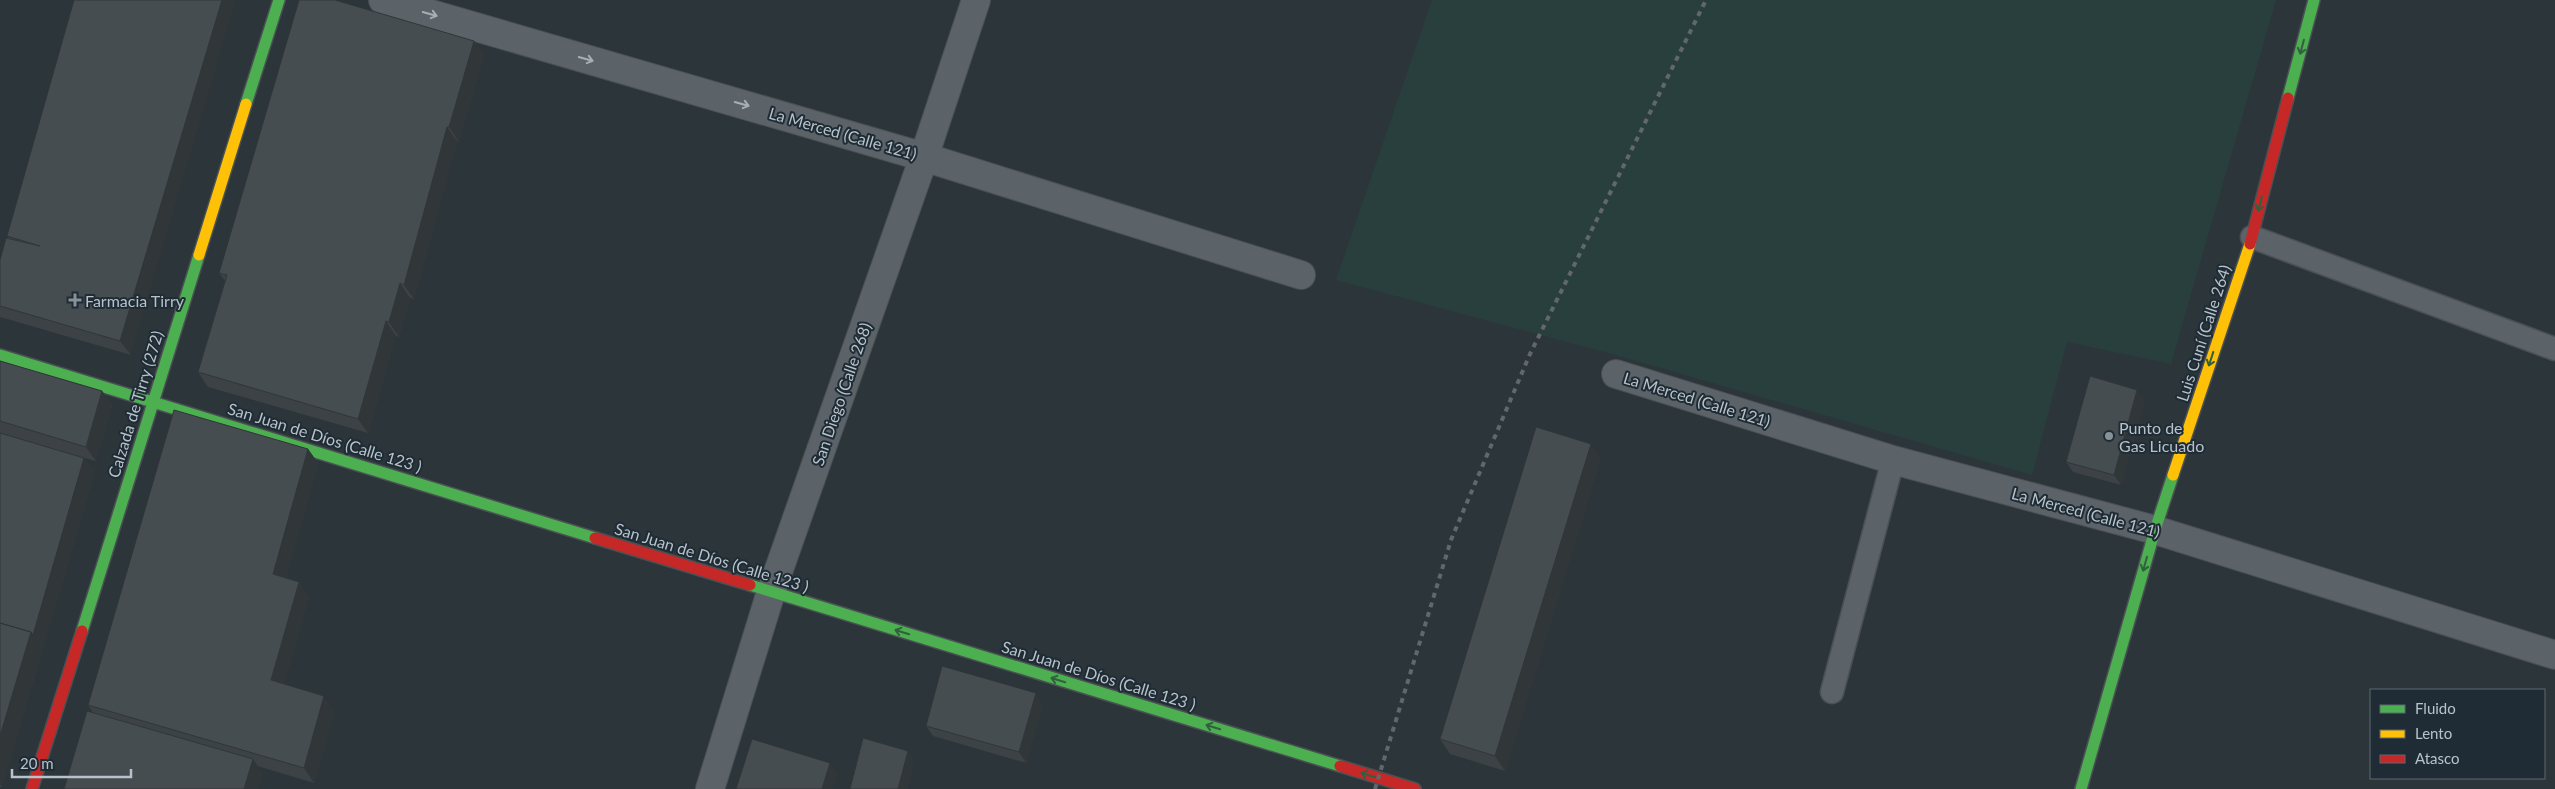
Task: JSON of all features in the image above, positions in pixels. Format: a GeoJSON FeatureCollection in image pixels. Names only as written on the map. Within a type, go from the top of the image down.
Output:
{"type":"FeatureCollection","features":[{"type":"Feature","properties":{"kind":"street","name":"Calzada de Tirry (272)"},"geometry":{"type":"LineString","coordinates":[[32,789],[279,0]]}},
{"type":"Feature","properties":{"kind":"street","name":"La Merced (Calle 121)"},"geometry":{"type":"LineString","coordinates":[[383,0],[924,157],[1301,275]]}},
{"type":"Feature","properties":{"kind":"street","name":"San Diego (Calle 268)"},"geometry":{"type":"LineString","coordinates":[[710,789],[771,592],[924,157],[976,0]]}},
{"type":"Feature","properties":{"kind":"street","name":"Luis Cuní (Calle 264)"},"geometry":{"type":"LineString","coordinates":[[2081,789],[2155,530],[2252,237],[2314,0]]}},
{"type":"Feature","properties":{"kind":"street","name":"San Juan de Díos (Calle 123 )"},"geometry":{"type":"LineString","coordinates":[[0,355],[1413,789]]}},
{"type":"Feature","properties":{"kind":"street","name":"La Merced (Calle 121)"},"geometry":{"type":"LineString","coordinates":[[1616,374],[1893,460],[2155,530],[2555,655]]}},
{"type":"Feature","properties":{"kind":"lane"},"geometry":{"type":"LineString","coordinates":[[2252,237],[2555,348]]}},
{"type":"Feature","properties":{"kind":"lane"},"geometry":{"type":"LineString","coordinates":[[1832,692],[1893,460]]}},
{"type":"Feature","properties":{"kind":"green space"},"geometry":{"type":"Polygon","coordinates":[[[1432,0],[2276,0],[2171,364],[2067,342],[2032,475],[1619,356],[1336,280],[1432,0]]]}},
{"type":"Feature","properties":{"kind":"building"},"geometry":{"type":"Polygon","coordinates":[[[74,0],[222,0],[120,341],[0,306],[0,260],[6,238],[40,246],[7,236],[74,0]]]}},
{"type":"Feature","properties":{"kind":"building"},"geometry":{"type":"Polygon","coordinates":[[[299,0],[335,0],[474,41],[449,127],[447,127],[404,285],[400,283],[389,322],[386,321],[358,419],[198,372],[227,275],[219,273],[299,0]]]}},
{"type":"Feature","properties":{"kind":"building"},"geometry":{"type":"Polygon","coordinates":[[[0,361],[102,391],[86,447],[0,421],[0,361]]]}},
{"type":"Feature","properties":{"kind":"building","name":"Punto de Gas Licuado"},"geometry":{"type":"Polygon","coordinates":[[[2090,376],[2137,390],[2114,475],[2066,462],[2090,376]]]}},
{"type":"Feature","properties":{"kind":"building"},"geometry":{"type":"Polygon","coordinates":[[[174,410],[308,449],[273,574],[299,582],[271,680],[324,696],[304,768],[88,705],[174,410]]]}},
{"type":"Feature","properties":{"kind":"building"},"geometry":{"type":"Polygon","coordinates":[[[1536,427],[1591,444],[1495,756],[1440,739],[1536,427]]]}},
{"type":"Feature","properties":{"kind":"building"},"geometry":{"type":"Polygon","coordinates":[[[0,433],[84,458],[33,635],[31,632],[0,623],[0,433]]]}},
{"type":"Feature","properties":{"kind":"building"},"geometry":{"type":"Polygon","coordinates":[[[0,623],[31,632],[0,736],[0,623]]]}},
{"type":"Feature","properties":{"kind":"building"},"geometry":{"type":"Polygon","coordinates":[[[942,666],[1036,693],[1019,752],[926,726],[942,666]]]}},
{"type":"Feature","properties":{"kind":"building"},"geometry":{"type":"Polygon","coordinates":[[[87,711],[253,759],[244,789],[64,789],[87,711]]]}},
{"type":"Feature","properties":{"kind":"building"},"geometry":{"type":"Polygon","coordinates":[[[863,738],[908,751],[898,789],[850,789],[863,738]]]}},
{"type":"Feature","properties":{"kind":"building"},"geometry":{"type":"Polygon","coordinates":[[[752,739],[830,763],[822,789],[736,789],[752,739]]]}},
{"type":"Feature","properties":{"kind":"railway"},"geometry":{"type":"LineString","coordinates":[[1375,789],[1451,540],[1530,354],[1706,0]]}},
{"type":"Feature","properties":{"kind":"traffic: fast"},"geometry":{"type":"LineString","coordinates":[[246,104],[279,0]]}},
{"type":"Feature","properties":{"kind":"traffic: fast"},"geometry":{"type":"LineString","coordinates":[[2288,98],[2314,0]]}},
{"type":"Feature","properties":{"kind":"traffic: fast"},"geometry":{"type":"LineString","coordinates":[[82,631],[199,255]]}},
{"type":"Feature","properties":{"kind":"traffic: fast"},"geometry":{"type":"LineString","coordinates":[[0,355],[595,538]]}},
{"type":"Feature","properties":{"kind":"traffic: fast"},"geometry":{"type":"LineString","coordinates":[[2081,789],[2155,530],[2173,475]]}},
{"type":"Feature","properties":{"kind":"traffic: fast"},"geometry":{"type":"LineString","coordinates":[[750,585],[1340,766]]}},
{"type":"Feature","properties":{"kind":"traffic: slow"},"geometry":{"type":"LineString","coordinates":[[199,255],[246,104]]}},
{"type":"Feature","properties":{"kind":"traffic: slow"},"geometry":{"type":"LineString","coordinates":[[2173,475],[2250,244]]}},
{"type":"Feature","properties":{"kind":"traffic: jam"},"geometry":{"type":"LineString","coordinates":[[2250,244],[2288,98]]}},
{"type":"Feature","properties":{"kind":"traffic: jam"},"geometry":{"type":"LineString","coordinates":[[595,538],[750,585]]}},
{"type":"Feature","properties":{"kind":"traffic: jam"},"geometry":{"type":"LineString","coordinates":[[32,789],[82,631]]}},
{"type":"Feature","properties":{"kind":"traffic: jam"},"geometry":{"type":"LineString","coordinates":[[1340,766],[1415,789]]}},
{"type":"Feature","properties":{"kind":"place","name":"Farmacia Tirry"},"geometry":{"type":"Point","coordinates":[75,300]}},
{"type":"Feature","properties":{"kind":"place","name":"Punto de Gas Licuado"},"geometry":{"type":"Point","coordinates":[2109,436]}}]}
